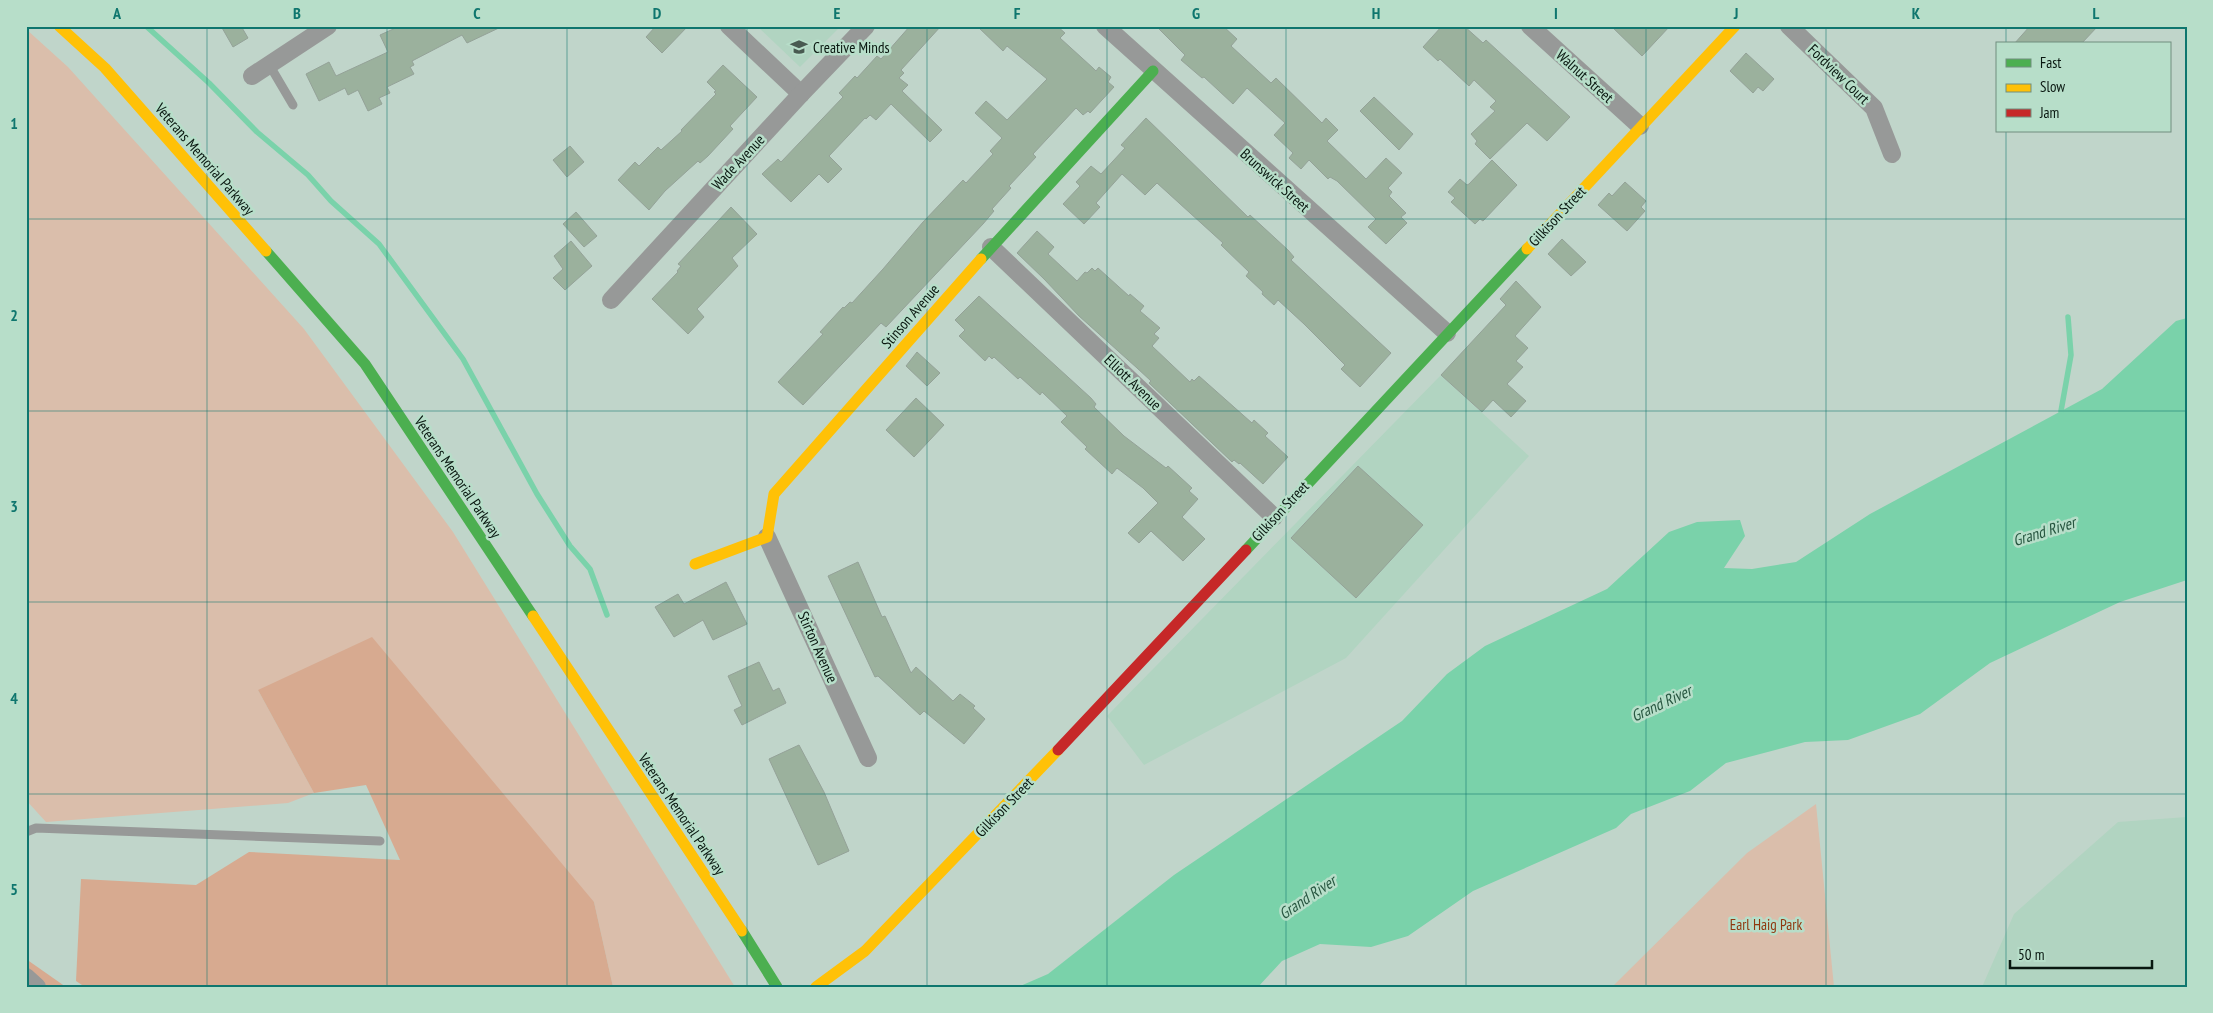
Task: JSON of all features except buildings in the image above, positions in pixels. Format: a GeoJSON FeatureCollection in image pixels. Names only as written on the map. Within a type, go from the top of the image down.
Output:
{"type":"FeatureCollection","features":[{"type":"Feature","properties":{"kind":"street","name":"Veterans Memorial Parkway"},"geometry":{"type":"LineString","coordinates":[[59,26],[105,68],[365,364],[751,944],[777,987]]}},
{"type":"Feature","properties":{"kind":"street"},"geometry":{"type":"LineString","coordinates":[[252,76],[270,66],[328,26]]}},
{"type":"Feature","properties":{"kind":"street"},"geometry":{"type":"LineString","coordinates":[[729,26],[801,94]]}},
{"type":"Feature","properties":{"kind":"street","name":"Wade Avenue"},"geometry":{"type":"LineString","coordinates":[[611,300],[866,26]]}},
{"type":"Feature","properties":{"kind":"street","name":"Brunswick Street"},"geometry":{"type":"LineString","coordinates":[[1105,26],[1152,71],[1447,333]]}},
{"type":"Feature","properties":{"kind":"street","name":"Walnut Street"},"geometry":{"type":"LineString","coordinates":[[1530,26],[1640,126]]}},
{"type":"Feature","properties":{"kind":"street","name":"Gilkison Street"},"geometry":{"type":"LineString","coordinates":[[816,987],[865,951],[1035,775],[1274,517],[1735,26]]}},
{"type":"Feature","properties":{"kind":"street","name":"Fordview Court"},"geometry":{"type":"LineString","coordinates":[[1789,26],[1874,108],[1892,154]]}},
{"type":"Feature","properties":{"kind":"street","name":"Stinson Avenue"},"geometry":{"type":"LineString","coordinates":[[767,536],[774,494],[991,246],[1152,71]]}},
{"type":"Feature","properties":{"kind":"street","name":"Elliott Avenue"},"geometry":{"type":"LineString","coordinates":[[991,246],[1274,517]]}},
{"type":"Feature","properties":{"kind":"street"},"geometry":{"type":"LineString","coordinates":[[695,564],[767,536]]}},
{"type":"Feature","properties":{"kind":"street","name":"Stirton Avenue"},"geometry":{"type":"LineString","coordinates":[[767,536],[868,758]]}},
{"type":"Feature","properties":{"kind":"street"},"geometry":{"type":"LineString","coordinates":[[26,977],[37,987]]}},
{"type":"Feature","properties":{"kind":"lane"},"geometry":{"type":"LineString","coordinates":[[270,66],[293,105]]}},
{"type":"Feature","properties":{"kind":"lane"},"geometry":{"type":"LineString","coordinates":[[26,832],[36,828],[380,841]]}},
{"type":"Feature","properties":{"kind":"shaded area","name":"Creative Minds"},"geometry":{"type":"Polygon","coordinates":[[[757,26],[841,26],[800,67],[757,26]]]}},
{"type":"Feature","properties":{"kind":"shaded area"},"geometry":{"type":"Polygon","coordinates":[[[1441,375],[1529,456],[1346,658],[1144,765],[1107,716],[1441,375]]]}},
{"type":"Feature","properties":{"kind":"shaded area"},"geometry":{"type":"Polygon","coordinates":[[[372,637],[594,902],[613,987],[85,987],[76,981],[81,879],[196,885],[249,852],[400,860],[366,785],[314,793],[258,690],[372,637]]]}},
{"type":"Feature","properties":{"kind":"shaded area"},"geometry":{"type":"Polygon","coordinates":[[[2187,817],[2187,987],[1982,987],[2014,914],[2118,822],[2187,817]]]}},
{"type":"Feature","properties":{"kind":"shaded area"},"geometry":{"type":"Polygon","coordinates":[[[26,959],[66,987],[26,987],[26,959]]]}},
{"type":"Feature","properties":{"kind":"green space"},"geometry":{"type":"Polygon","coordinates":[[[26,29],[68,67],[304,329],[453,532],[735,987],[613,987],[594,902],[258,690],[314,793],[288,803],[46,822],[26,800],[26,29]]]}},
{"type":"Feature","properties":{"kind":"green space","name":"Earl Haig Park"},"geometry":{"type":"Polygon","coordinates":[[[1816,804],[1834,987],[1612,987],[1747,853],[1816,804]]]}},
{"type":"Feature","properties":{"kind":"water","name":"Grand River"},"geometry":{"type":"Polygon","coordinates":[[[2187,318],[2187,463],[2185,464],[2187,464],[2187,580],[2120,602],[1990,663],[1920,714],[1848,740],[1805,742],[1726,763],[1690,791],[1631,814],[1616,828],[1473,891],[1408,936],[1371,947],[1320,944],[1282,961],[1258,987],[1018,987],[1048,974],[1174,875],[1402,721],[1447,674],[1485,646],[1607,589],[1669,532],[1697,522],[1740,520],[1745,536],[1724,568],[1752,569],[1796,562],[1870,514],[2102,389],[2176,321],[2187,318]]]}},
{"type":"Feature","properties":{"kind":"waterway"},"geometry":{"type":"LineString","coordinates":[[146,26],[209,83],[257,132],[308,175],[331,201],[379,244],[463,359],[537,494],[570,546],[590,569],[607,615]]}},
{"type":"Feature","properties":{"kind":"waterway"},"geometry":{"type":"LineString","coordinates":[[2061,411],[2071,355],[2068,317]]}},
{"type":"Feature","properties":{"kind":"traffic: fast"},"geometry":{"type":"LineString","coordinates":[[981,259],[1153,71]]}},
{"type":"Feature","properties":{"kind":"traffic: fast"},"geometry":{"type":"LineString","coordinates":[[1246,550],[1527,249]]}},
{"type":"Feature","properties":{"kind":"traffic: fast"},"geometry":{"type":"LineString","coordinates":[[266,251],[365,364],[533,616]]}},
{"type":"Feature","properties":{"kind":"traffic: fast"},"geometry":{"type":"LineString","coordinates":[[742,931],[777,987]]}},
{"type":"Feature","properties":{"kind":"traffic: slow"},"geometry":{"type":"LineString","coordinates":[[59,26],[105,68],[266,251]]}},
{"type":"Feature","properties":{"kind":"traffic: slow"},"geometry":{"type":"LineString","coordinates":[[1527,249],[1735,26]]}},
{"type":"Feature","properties":{"kind":"traffic: slow"},"geometry":{"type":"LineString","coordinates":[[695,564],[767,537],[774,494],[981,259]]}},
{"type":"Feature","properties":{"kind":"traffic: slow"},"geometry":{"type":"LineString","coordinates":[[533,616],[742,931]]}},
{"type":"Feature","properties":{"kind":"traffic: slow"},"geometry":{"type":"LineString","coordinates":[[816,987],[865,951],[1058,750]]}},
{"type":"Feature","properties":{"kind":"traffic: jam"},"geometry":{"type":"LineString","coordinates":[[1058,750],[1246,550]]}},
{"type":"Feature","properties":{"kind":"place","name":"Creative Minds"},"geometry":{"type":"Point","coordinates":[799,47]}}]}
